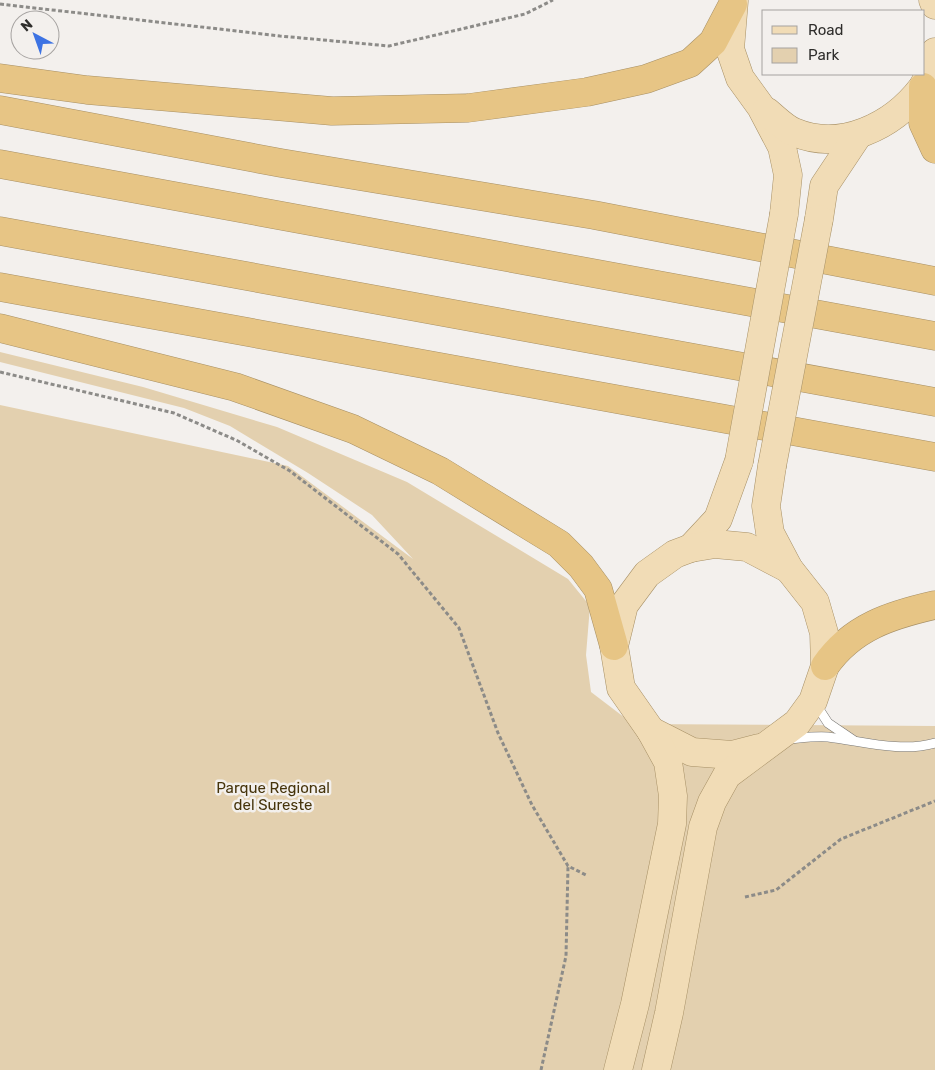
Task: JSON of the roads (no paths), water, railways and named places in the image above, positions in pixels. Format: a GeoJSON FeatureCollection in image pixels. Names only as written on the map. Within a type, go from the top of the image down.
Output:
{"type":"FeatureCollection","features":[{"type":"Feature","properties":{"kind":"highway"},"geometry":{"type":"LineString","coordinates":[[0,78],[87,90],[332,111],[468,108],[587,92],[646,79],[690,63],[713,42],[734,2]]}},
{"type":"Feature","properties":{"kind":"highway"},"geometry":{"type":"LineString","coordinates":[[923,87],[923,123],[935,149]]}},
{"type":"Feature","properties":{"kind":"highway"},"geometry":{"type":"LineString","coordinates":[[0,110],[281,163],[594,215],[935,281]]}},
{"type":"Feature","properties":{"kind":"highway"},"geometry":{"type":"LineString","coordinates":[[0,164],[935,336]]}},
{"type":"Feature","properties":{"kind":"highway"},"geometry":{"type":"LineString","coordinates":[[0,231],[935,402]]}},
{"type":"Feature","properties":{"kind":"highway"},"geometry":{"type":"LineString","coordinates":[[0,287],[935,457]]}},
{"type":"Feature","properties":{"kind":"highway"},"geometry":{"type":"LineString","coordinates":[[0,328],[235,387],[353,429],[440,471],[559,544],[570,555],[598,589],[614,646]]}},
{"type":"Feature","properties":{"kind":"highway"},"geometry":{"type":"LineString","coordinates":[[825,666],[838,648],[864,630],[896,614],[935,604]]}},
{"type":"Feature","properties":{"kind":"main road"},"geometry":{"type":"LineString","coordinates":[[933,0],[935,5]]}},
{"type":"Feature","properties":{"kind":"main road"},"geometry":{"type":"LineString","coordinates":[[691,548],[718,519],[739,462],[784,214],[788,175],[782,147],[761,107],[740,78],[730,48],[734,2]]}},
{"type":"Feature","properties":{"kind":"main road"},"geometry":{"type":"LineString","coordinates":[[761,107],[793,132],[827,139],[858,136],[891,119],[923,87],[935,52]]}},
{"type":"Feature","properties":{"kind":"main road"},"geometry":{"type":"LineString","coordinates":[[656,1070],[669,1013],[703,827],[712,802],[727,775],[797,723],[813,701],[825,666],[824,633],[815,602],[789,569],[770,533],[766,506],[824,186],[858,136]]}},
{"type":"Feature","properties":{"kind":"main road"},"geometry":{"type":"LineString","coordinates":[[618,1070],[635,1004],[672,824],[673,796],[668,762],[652,731],[621,688],[614,646],[624,605],[647,574],[675,554],[691,548],[715,544],[746,547],[789,569]]}},
{"type":"Feature","properties":{"kind":"main road"},"geometry":{"type":"LineString","coordinates":[[652,731],[692,752],[732,755],[769,744]]}},
{"type":"Feature","properties":{"kind":"lane"},"geometry":{"type":"LineString","coordinates":[[813,701],[828,723],[858,743]]}},
{"type":"Feature","properties":{"kind":"lane"},"geometry":{"type":"LineString","coordinates":[[769,744],[826,737],[858,743],[924,747],[935,743]]}},
{"type":"Feature","properties":{"kind":"park label","name":"Parque Regional del Sureste"},"geometry":{"type":"Point","coordinates":[273,796]}}]}
